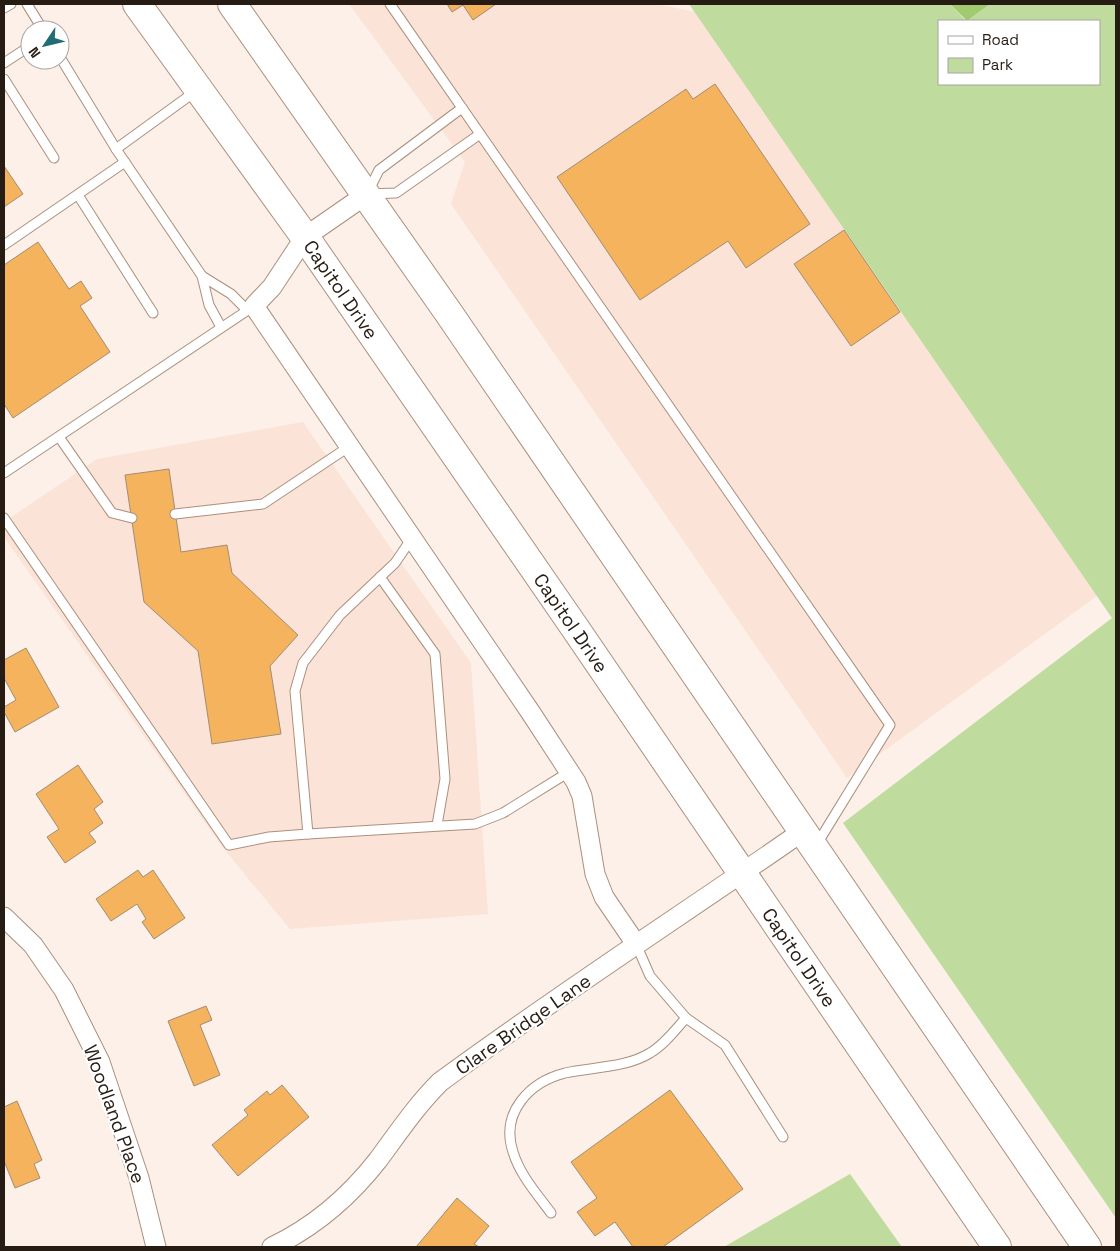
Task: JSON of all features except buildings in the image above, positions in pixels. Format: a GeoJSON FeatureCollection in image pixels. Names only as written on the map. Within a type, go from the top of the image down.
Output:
{"type":"FeatureCollection","features":[{"type":"Feature","properties":{"kind":"main road","name":"Capitol Drive"},"geometry":{"type":"LineString","coordinates":[[137,4],[305,237],[575,628],[997,1247]]}},
{"type":"Feature","properties":{"kind":"main road"},"geometry":{"type":"LineString","coordinates":[[232,4],[367,194],[1088,1247]]}},
{"type":"Feature","properties":{"kind":"street"},"geometry":{"type":"LineString","coordinates":[[367,194],[305,237],[272,287],[251,308],[350,446],[569,772],[582,796],[594,867],[604,897],[636,944]]}},
{"type":"Feature","properties":{"kind":"street","name":"Clare Bridge Lane"},"geometry":{"type":"LineString","coordinates":[[272,1247],[331,1210],[355,1187],[377,1161],[420,1102],[440,1082],[636,944],[741,874],[808,840]]}},
{"type":"Feature","properties":{"kind":"street","name":"Woodland Place"},"geometry":{"type":"LineString","coordinates":[[4,917],[33,945],[64,990],[100,1062],[139,1178],[156,1247]]}},
{"type":"Feature","properties":{"kind":"lane"},"geometry":{"type":"LineString","coordinates":[[4,8],[11,4]]}},
{"type":"Feature","properties":{"kind":"lane"},"geometry":{"type":"LineString","coordinates":[[27,4],[37,20]]}},
{"type":"Feature","properties":{"kind":"lane"},"geometry":{"type":"LineString","coordinates":[[390,4],[890,725],[808,840]]}},
{"type":"Feature","properties":{"kind":"lane"},"geometry":{"type":"LineString","coordinates":[[4,63],[20,53]]}},
{"type":"Feature","properties":{"kind":"lane"},"geometry":{"type":"LineString","coordinates":[[68,70],[125,162],[202,276],[210,305],[221,327]]}},
{"type":"Feature","properties":{"kind":"lane"},"geometry":{"type":"LineString","coordinates":[[4,79],[54,158]]}},
{"type":"Feature","properties":{"kind":"lane"},"geometry":{"type":"LineString","coordinates":[[116,148],[198,89]]}},
{"type":"Feature","properties":{"kind":"lane"},"geometry":{"type":"LineString","coordinates":[[462,108],[379,170],[367,194],[396,193],[480,134]]}},
{"type":"Feature","properties":{"kind":"lane"},"geometry":{"type":"LineString","coordinates":[[4,245],[125,162]]}},
{"type":"Feature","properties":{"kind":"lane"},"geometry":{"type":"LineString","coordinates":[[78,195],[153,312]]}},
{"type":"Feature","properties":{"kind":"lane"},"geometry":{"type":"LineString","coordinates":[[4,473],[251,308],[202,276]]}},
{"type":"Feature","properties":{"kind":"lane"},"geometry":{"type":"LineString","coordinates":[[59,437],[112,513],[132,518]]}},
{"type":"Feature","properties":{"kind":"lane"},"geometry":{"type":"LineString","coordinates":[[175,514],[263,504],[350,446]]}},
{"type":"Feature","properties":{"kind":"lane"},"geometry":{"type":"LineString","coordinates":[[4,518],[229,845],[269,837],[475,824],[503,813],[569,772]]}},
{"type":"Feature","properties":{"kind":"lane"},"geometry":{"type":"LineString","coordinates":[[308,834],[295,691],[303,663],[340,615],[396,563],[412,538]]}},
{"type":"Feature","properties":{"kind":"lane"},"geometry":{"type":"LineString","coordinates":[[380,577],[435,654],[446,779],[437,825]]}},
{"type":"Feature","properties":{"kind":"lane"},"geometry":{"type":"LineString","coordinates":[[636,944],[650,976],[686,1018],[725,1044],[783,1136]]}},
{"type":"Feature","properties":{"kind":"lane"},"geometry":{"type":"LineString","coordinates":[[551,1213],[524,1175],[512,1150],[511,1123],[519,1104],[528,1091],[542,1081],[565,1074],[632,1061],[650,1053],[686,1018]]}},
{"type":"Feature","properties":{"kind":"shaded area"},"geometry":{"type":"Polygon","coordinates":[[[349,4],[657,4],[695,12],[1097,596],[847,778],[451,204],[465,162],[349,4]]]}},
{"type":"Feature","properties":{"kind":"shaded area"},"geometry":{"type":"Polygon","coordinates":[[[303,422],[471,663],[488,914],[290,929],[223,848],[4,537],[4,522],[97,459],[303,422]]]}},
{"type":"Feature","properties":{"kind":"green space"},"geometry":{"type":"Polygon","coordinates":[[[689,4],[950,4],[965,20],[938,20],[938,85],[1100,85],[1100,20],[968,20],[990,4],[1116,4],[1116,1218],[843,823],[1112,618],[689,4]]]}},
{"type":"Feature","properties":{"kind":"green space"},"geometry":{"type":"Polygon","coordinates":[[[950,4],[990,4],[968,20],[966,20],[950,4]]]}},
{"type":"Feature","properties":{"kind":"green space"},"geometry":{"type":"Polygon","coordinates":[[[850,1174],[902,1247],[724,1247],[729,1244],[850,1174]]]}}]}
